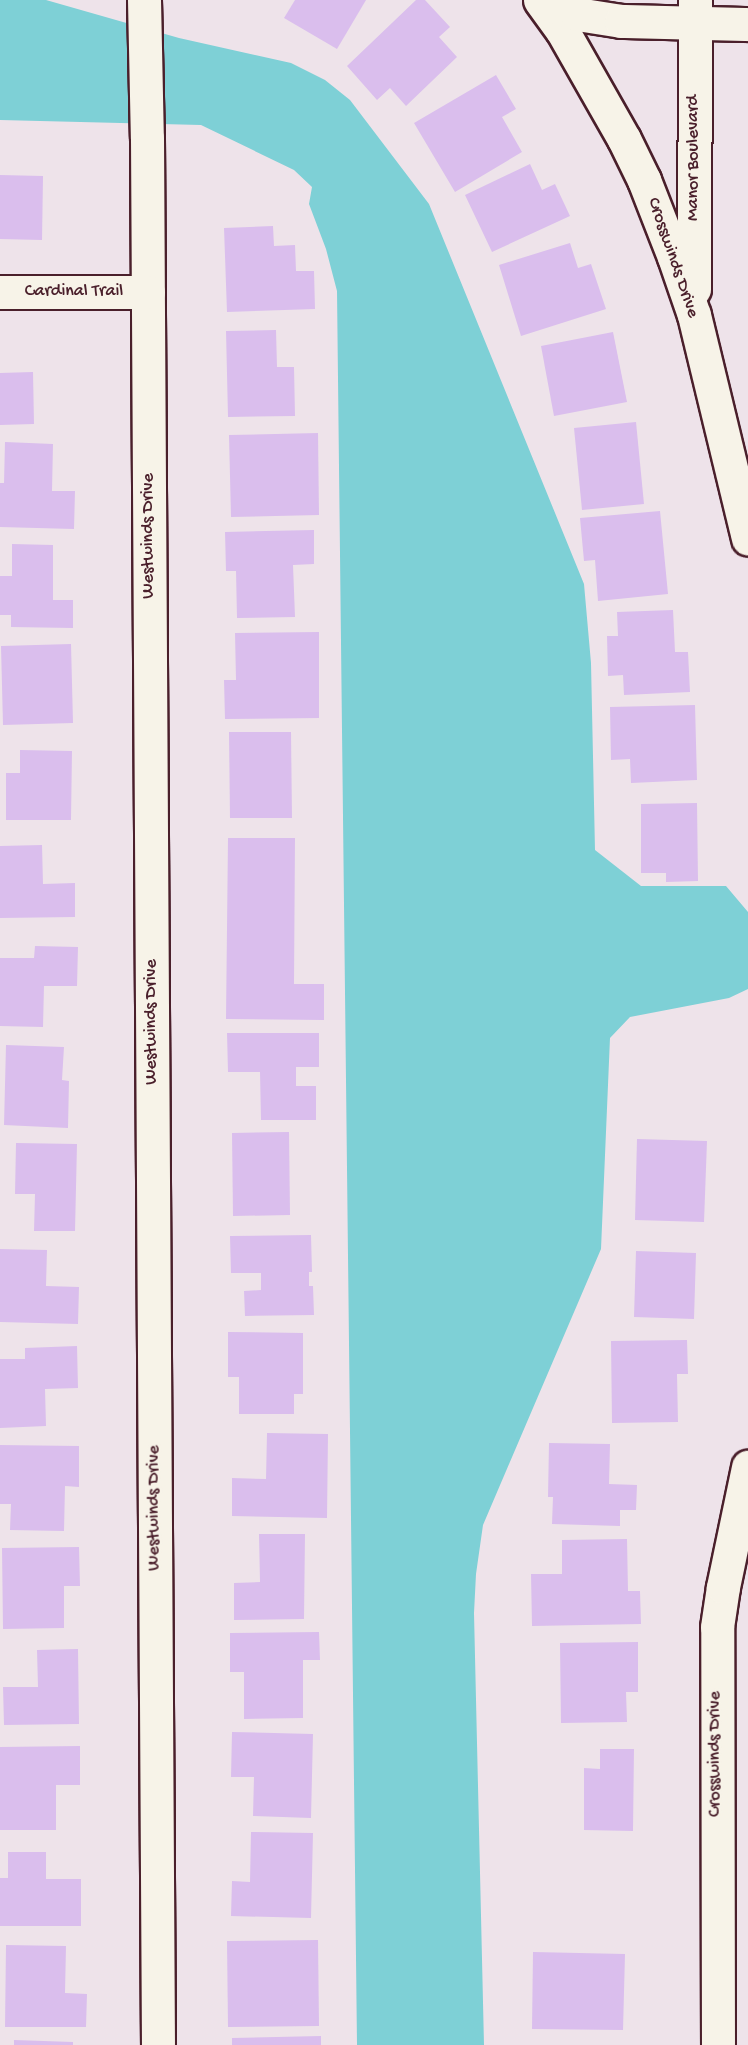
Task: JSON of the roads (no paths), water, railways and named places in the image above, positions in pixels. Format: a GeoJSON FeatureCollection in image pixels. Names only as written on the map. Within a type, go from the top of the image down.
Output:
{"type":"FeatureCollection","features":[{"type":"Feature","properties":{"kind":"street"},"geometry":{"type":"LineString","coordinates":[[541,1],[598,18],[694,12],[748,24]]}},
{"type":"Feature","properties":{"kind":"street","name":"Crosswinds Drive"},"geometry":{"type":"LineString","coordinates":[[541,1],[568,40],[624,139],[662,226],[693,315],[748,539]]}},
{"type":"Feature","properties":{"kind":"street","name":"Westwinds Drive"},"geometry":{"type":"LineString","coordinates":[[145,8],[158,2045]]}},
{"type":"Feature","properties":{"kind":"street","name":"Manor Boulevard"},"geometry":{"type":"LineString","coordinates":[[693,315],[694,12]]}},
{"type":"Feature","properties":{"kind":"street","name":"Cardinal Trail"},"geometry":{"type":"LineString","coordinates":[[0,292],[148,292]]}},
{"type":"Feature","properties":{"kind":"street","name":"Crosswinds Drive"},"geometry":{"type":"LineString","coordinates":[[718,2045],[717,1627],[748,1467]]}},
{"type":"Feature","properties":{"kind":"water"},"geometry":{"type":"Polygon","coordinates":[[[0,0],[46,0],[179,38],[291,63],[325,80],[350,100],[429,204],[584,584],[591,663],[595,850],[641,886],[726,886],[748,912],[748,989],[729,998],[630,1017],[610,1038],[601,1249],[483,1525],[476,1574],[474,1613],[484,2045],[357,2045],[337,291],[326,249],[309,204],[312,187],[294,170],[201,125],[0,120],[0,0]]]}}]}
